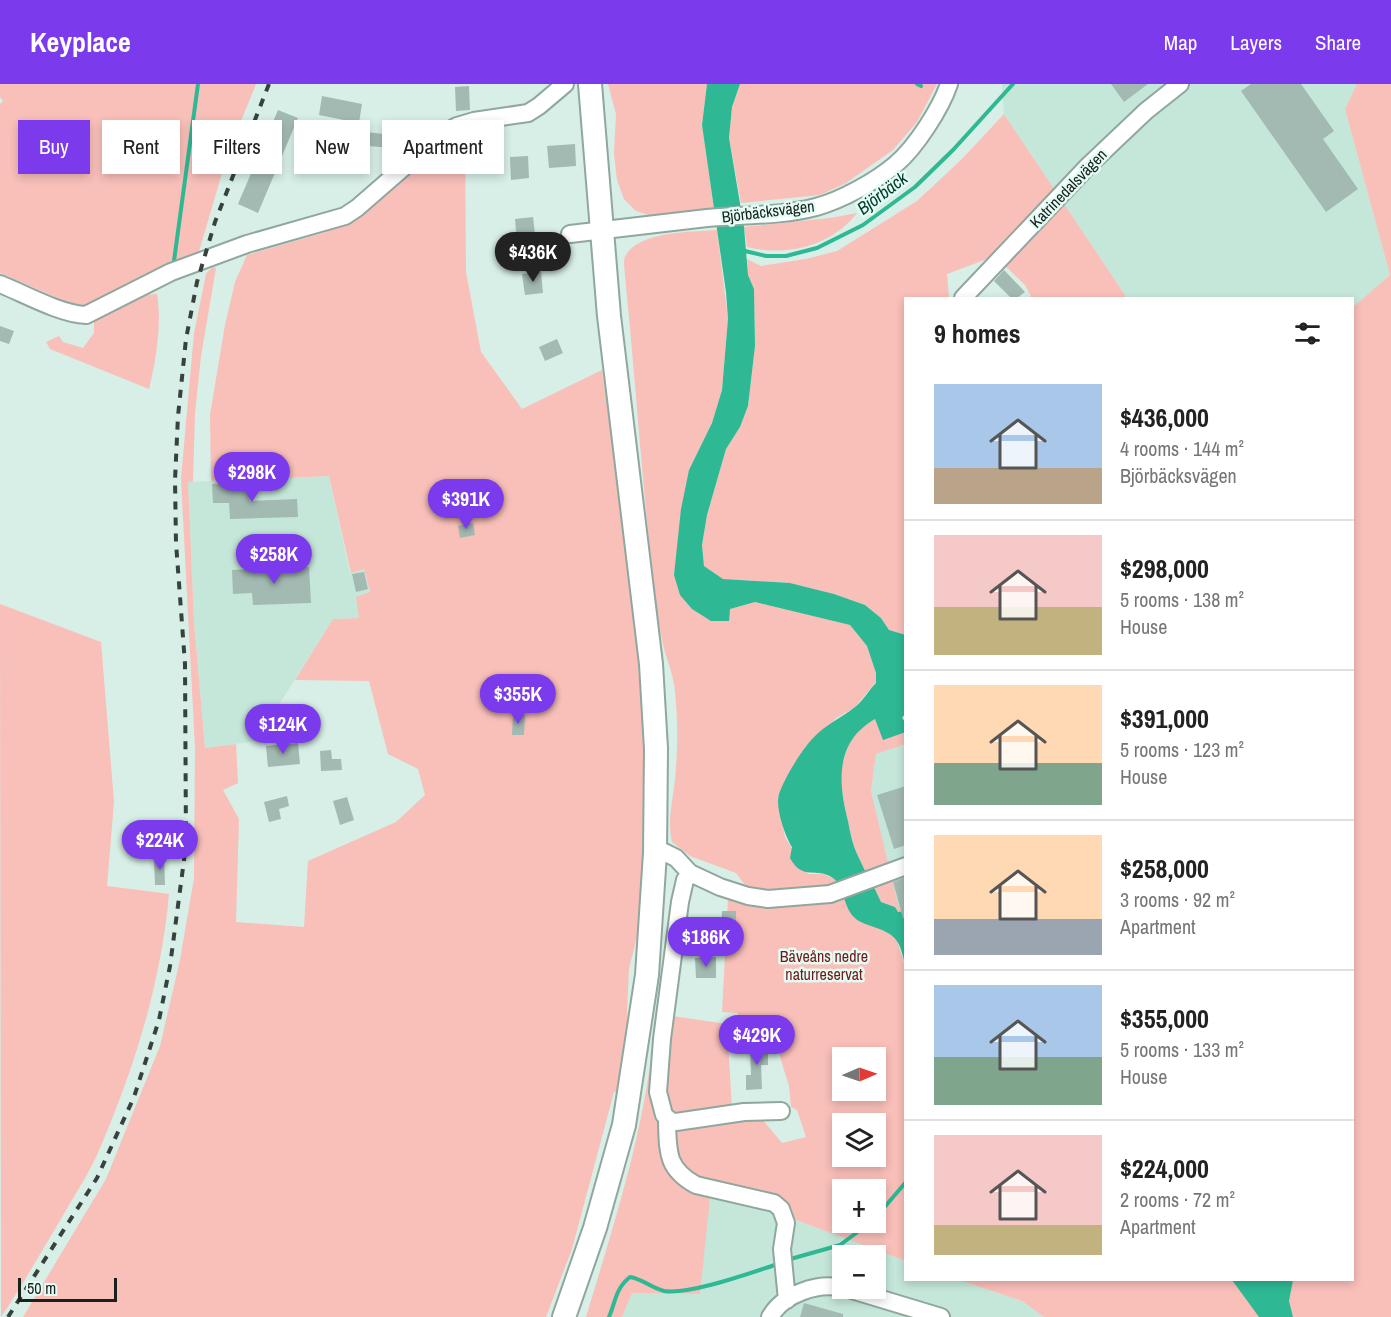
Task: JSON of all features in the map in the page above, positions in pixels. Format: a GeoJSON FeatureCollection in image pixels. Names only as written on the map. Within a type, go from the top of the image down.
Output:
{"type":"FeatureCollection","features":[{"type":"Feature","properties":{"kind":"street"},"geometry":{"type":"LineString","coordinates":[[0,284],[56,307],[86,315],[171,272],[247,244],[345,216],[441,135],[457,126],[474,121],[528,113],[565,84]]}},
{"type":"Feature","properties":{"kind":"street"},"geometry":{"type":"LineString","coordinates":[[564,1317],[595,1228],[624,1125],[647,975],[655,853],[656,750],[651,664],[609,316],[590,84]]}},
{"type":"Feature","properties":{"kind":"street","name":"Björbäcksvägen"},"geometry":{"type":"LineString","coordinates":[[570,234],[816,207],[862,188],[897,163],[921,135],[944,99],[949,84]]}},
{"type":"Feature","properties":{"kind":"street","name":"Katrinedalsvägen"},"geometry":{"type":"LineString","coordinates":[[964,297],[1088,166],[1146,111],[1180,84]]}},
{"type":"Feature","properties":{"kind":"street"},"geometry":{"type":"LineString","coordinates":[[655,853],[664,852],[676,858],[690,873],[720,887],[748,896],[768,899],[830,894],[904,867]]}},
{"type":"Feature","properties":{"kind":"street"},"geometry":{"type":"LineString","coordinates":[[690,873],[685,880],[680,902],[662,1039],[658,1092],[662,1109],[668,1119],[676,1122],[744,1112],[781,1111]]}},
{"type":"Feature","properties":{"kind":"street"},"geometry":{"type":"LineString","coordinates":[[668,1119],[669,1157],[684,1179],[696,1185],[774,1203],[781,1209],[786,1222],[782,1249],[787,1300]]}},
{"type":"Feature","properties":{"kind":"street"},"geometry":{"type":"LineString","coordinates":[[770,1317],[778,1305],[807,1290],[832,1287]]}},
{"type":"Feature","properties":{"kind":"street"},"geometry":{"type":"LineString","coordinates":[[881,1299],[941,1317]]}},
{"type":"Feature","properties":{"kind":"shaded area"},"geometry":{"type":"Polygon","coordinates":[[[707,84],[740,84],[732,107],[729,138],[744,227],[748,275],[754,289],[755,346],[748,406],[740,427],[726,449],[707,515],[702,545],[704,566],[723,579],[790,583],[834,594],[865,605],[881,618],[889,630],[904,634],[904,715],[902,718],[904,733],[883,740],[875,719],[862,728],[852,739],[846,751],[842,792],[855,848],[881,902],[895,907],[898,912],[904,911],[904,960],[900,946],[893,936],[863,923],[851,914],[840,887],[833,878],[821,873],[805,872],[795,865],[790,858],[792,847],[786,836],[778,806],[779,794],[785,780],[808,743],[823,729],[858,705],[876,683],[876,673],[867,646],[850,625],[755,602],[730,609],[729,621],[711,621],[692,609],[680,595],[674,575],[681,509],[689,470],[712,423],[722,390],[728,319],[702,125],[707,84]]]}},
{"type":"Feature","properties":{"kind":"shaded area"},"geometry":{"type":"Polygon","coordinates":[[[1002,84],[1357,84],[1345,109],[1390,275],[1354,306],[1354,297],[1126,297],[1004,114],[1002,84]]]}},
{"type":"Feature","properties":{"kind":"shaded area"},"geometry":{"type":"Polygon","coordinates":[[[329,476],[350,573],[364,569],[370,593],[359,618],[333,619],[256,741],[205,748],[194,622],[188,482],[329,476]]]}},
{"type":"Feature","properties":{"kind":"shaded area"},"geometry":{"type":"Polygon","coordinates":[[[904,745],[904,909],[899,910],[871,791],[876,754],[904,745]]]}},
{"type":"Feature","properties":{"kind":"shaded area"},"geometry":{"type":"Polygon","coordinates":[[[709,1198],[756,1205],[863,1245],[832,1245],[832,1299],[886,1299],[886,1254],[904,1260],[904,1281],[962,1281],[1022,1301],[1044,1317],[622,1317],[632,1293],[700,1294],[709,1198]]]}},
{"type":"Feature","properties":{"kind":"shaded area"},"geometry":{"type":"Polygon","coordinates":[[[1233,1281],[1293,1281],[1289,1301],[1293,1317],[1259,1317],[1233,1281]]]}},
{"type":"Feature","properties":{"kind":"green space"},"geometry":{"type":"Polygon","coordinates":[[[0,84],[256,84],[242,120],[192,120],[192,174],[222,174],[198,255],[83,309],[0,273],[0,104],[3,101],[0,97],[0,84]]]}},
{"type":"Feature","properties":{"kind":"green space"},"geometry":{"type":"Polygon","coordinates":[[[608,84],[707,84],[702,125],[714,209],[652,216],[636,211],[624,199],[617,180],[614,154],[616,114],[608,84]]]}},
{"type":"Feature","properties":{"kind":"green space"},"geometry":{"type":"Polygon","coordinates":[[[740,84],[937,84],[917,122],[893,150],[846,183],[820,195],[741,203],[729,138],[732,107],[740,84]]]}},
{"type":"Feature","properties":{"kind":"green space"},"geometry":{"type":"Polygon","coordinates":[[[1357,84],[1391,84],[1391,1317],[1044,1317],[1022,1301],[962,1281],[1354,1281],[1354,306],[1390,275],[1345,109],[1357,84]]]}},
{"type":"Feature","properties":{"kind":"green space"},"geometry":{"type":"Polygon","coordinates":[[[1004,114],[1126,297],[1030,297],[1025,285],[995,256],[947,274],[949,297],[904,297],[904,634],[889,630],[881,618],[865,605],[834,594],[790,583],[723,579],[704,566],[702,545],[707,515],[726,449],[740,427],[748,406],[755,346],[754,289],[748,275],[747,259],[761,266],[806,259],[837,251],[917,201],[961,160],[1004,114]]]}},
{"type":"Feature","properties":{"kind":"green space"},"geometry":{"type":"Polygon","coordinates":[[[406,174],[465,174],[466,272],[481,352],[522,409],[602,370],[633,594],[643,729],[644,829],[641,920],[629,969],[628,1044],[619,1093],[614,1092],[572,1249],[546,1317],[23,1317],[106,1179],[160,1046],[180,960],[194,878],[195,748],[181,479],[194,333],[206,274],[212,267],[216,268],[201,356],[195,413],[193,482],[188,482],[194,622],[205,748],[236,744],[238,783],[223,790],[239,819],[236,922],[304,927],[308,861],[396,822],[425,795],[418,769],[388,754],[369,681],[295,680],[333,619],[359,618],[356,597],[370,592],[364,569],[351,573],[329,476],[211,481],[210,415],[225,325],[235,282],[247,255],[326,232],[353,219],[406,174]]]}},
{"type":"Feature","properties":{"kind":"green space"},"geometry":{"type":"Polygon","coordinates":[[[857,213],[835,234],[807,246],[777,251],[747,247],[744,227],[857,213]]]}},
{"type":"Feature","properties":{"kind":"green space","name":"Bäveåns nedre naturreservat"},"geometry":{"type":"Polygon","coordinates":[[[717,230],[728,319],[722,390],[712,423],[689,470],[674,575],[730,609],[755,602],[850,625],[867,646],[876,673],[876,682],[855,707],[835,719],[778,796],[785,837],[808,874],[824,874],[835,879],[842,893],[879,928],[896,938],[904,963],[904,1260],[886,1254],[886,1245],[863,1245],[756,1205],[710,1198],[700,1294],[632,1293],[622,1317],[586,1317],[637,1134],[651,1060],[655,1022],[659,1032],[660,1115],[762,1119],[782,1143],[806,1137],[797,1110],[791,1107],[789,1086],[777,1047],[739,1018],[738,1013],[722,1012],[728,898],[748,902],[749,890],[736,873],[690,856],[672,842],[670,818],[677,758],[676,703],[674,681],[665,652],[656,601],[646,514],[624,261],[631,248],[641,242],[666,234],[717,230]]]}},
{"type":"Feature","properties":{"kind":"green space"},"geometry":{"type":"Polygon","coordinates":[[[157,294],[158,342],[149,389],[50,349],[46,342],[59,336],[63,342],[83,348],[94,333],[94,319],[145,295],[157,294]]]}},
{"type":"Feature","properties":{"kind":"green space"},"geometry":{"type":"Polygon","coordinates":[[[0,604],[101,642],[114,802],[107,886],[169,894],[160,960],[145,1024],[113,1117],[88,1172],[1,1317],[0,604]]]}},
{"type":"Feature","properties":{"kind":"green space"},"geometry":{"type":"Polygon","coordinates":[[[875,719],[884,739],[904,733],[904,745],[876,754],[871,791],[899,909],[904,908],[904,911],[898,912],[895,907],[881,902],[856,852],[851,834],[842,791],[843,764],[852,739],[875,719]]]}},
{"type":"Feature","properties":{"kind":"green space"},"geometry":{"type":"Polygon","coordinates":[[[672,1016],[727,1024],[732,1109],[673,1115],[664,1094],[672,1016]]]}},
{"type":"Feature","properties":{"kind":"building"},"geometry":{"type":"Polygon","coordinates":[[[1111,84],[1148,84],[1124,102],[1111,84]]]}},
{"type":"Feature","properties":{"kind":"building"},"geometry":{"type":"Polygon","coordinates":[[[1251,84],[1301,84],[1334,131],[1323,139],[1358,189],[1326,212],[1241,91],[1251,84]]]}},
{"type":"Feature","properties":{"kind":"building"},"geometry":{"type":"Polygon","coordinates":[[[469,86],[470,110],[456,111],[455,87],[469,86]]]}},
{"type":"Feature","properties":{"kind":"building"},"geometry":{"type":"Polygon","coordinates":[[[322,96],[362,104],[359,120],[344,120],[319,115],[322,96]]]}},
{"type":"Feature","properties":{"kind":"building"},"geometry":{"type":"Polygon","coordinates":[[[278,110],[298,118],[294,120],[294,128],[282,156],[282,120],[274,120],[278,110]]]}},
{"type":"Feature","properties":{"kind":"building"},"geometry":{"type":"Polygon","coordinates":[[[370,132],[382,134],[382,147],[370,146],[370,132]]]}},
{"type":"Feature","properties":{"kind":"building"},"geometry":{"type":"Polygon","coordinates":[[[575,144],[576,166],[549,168],[547,146],[575,144]]]}},
{"type":"Feature","properties":{"kind":"building"},"geometry":{"type":"Polygon","coordinates":[[[528,156],[529,178],[511,180],[510,157],[528,156]]]}},
{"type":"Feature","properties":{"kind":"building"},"geometry":{"type":"Polygon","coordinates":[[[251,174],[274,174],[258,213],[238,204],[251,174]]]}},
{"type":"Feature","properties":{"kind":"building"},"geometry":{"type":"Polygon","coordinates":[[[533,217],[536,243],[517,245],[515,219],[533,217]]]}},
{"type":"Feature","properties":{"kind":"building"},"geometry":{"type":"Polygon","coordinates":[[[1004,270],[1025,292],[1018,297],[1010,297],[994,281],[1004,270]]]}},
{"type":"Feature","properties":{"kind":"building"},"geometry":{"type":"Polygon","coordinates":[[[541,272],[543,293],[525,295],[522,274],[541,272]]]}},
{"type":"Feature","properties":{"kind":"building"},"geometry":{"type":"Polygon","coordinates":[[[0,326],[14,331],[9,344],[0,341],[0,326]]]}},
{"type":"Feature","properties":{"kind":"building"},"geometry":{"type":"Polygon","coordinates":[[[557,339],[563,353],[545,361],[539,347],[557,339]]]}},
{"type":"Feature","properties":{"kind":"building"},"geometry":{"type":"Polygon","coordinates":[[[249,483],[250,501],[297,499],[298,517],[230,519],[229,503],[213,503],[212,484],[249,483]]]}},
{"type":"Feature","properties":{"kind":"building"},"geometry":{"type":"Polygon","coordinates":[[[473,523],[475,535],[460,538],[458,526],[473,523]]]}},
{"type":"Feature","properties":{"kind":"building"},"geometry":{"type":"Polygon","coordinates":[[[309,567],[311,603],[253,605],[252,593],[233,594],[232,570],[309,567]]]}},
{"type":"Feature","properties":{"kind":"building"},"geometry":{"type":"Polygon","coordinates":[[[364,572],[368,589],[356,592],[352,574],[364,572]]]}},
{"type":"Feature","properties":{"kind":"building"},"geometry":{"type":"Polygon","coordinates":[[[513,715],[525,715],[524,735],[512,735],[513,715]]]}},
{"type":"Feature","properties":{"kind":"building"},"geometry":{"type":"Polygon","coordinates":[[[298,743],[300,764],[268,767],[266,746],[298,743]]]}},
{"type":"Feature","properties":{"kind":"building"},"geometry":{"type":"Polygon","coordinates":[[[331,750],[332,759],[341,759],[342,770],[321,771],[320,751],[331,750]]]}},
{"type":"Feature","properties":{"kind":"building"},"geometry":{"type":"Polygon","coordinates":[[[904,787],[904,846],[894,849],[877,795],[904,787]]]}},
{"type":"Feature","properties":{"kind":"building"},"geometry":{"type":"Polygon","coordinates":[[[287,796],[289,806],[279,809],[281,819],[269,822],[264,802],[287,796]]]}},
{"type":"Feature","properties":{"kind":"building"},"geometry":{"type":"Polygon","coordinates":[[[347,797],[354,820],[340,825],[333,801],[347,797]]]}},
{"type":"Feature","properties":{"kind":"building"},"geometry":{"type":"Polygon","coordinates":[[[154,857],[164,857],[165,885],[155,885],[154,857]]]}},
{"type":"Feature","properties":{"kind":"building"},"geometry":{"type":"Polygon","coordinates":[[[904,878],[904,918],[903,918],[893,882],[904,878]]]}},
{"type":"Feature","properties":{"kind":"building"},"geometry":{"type":"Polygon","coordinates":[[[722,911],[736,911],[736,929],[721,929],[722,911]]]}},
{"type":"Feature","properties":{"kind":"building"},"geometry":{"type":"Polygon","coordinates":[[[716,957],[716,978],[696,978],[695,958],[716,957]]]}},
{"type":"Feature","properties":{"kind":"building"},"geometry":{"type":"Polygon","coordinates":[[[750,1045],[768,1045],[768,1065],[761,1065],[762,1089],[746,1090],[746,1075],[751,1075],[750,1045]]]}},
{"type":"Feature","properties":{"kind":"building"},"geometry":{"type":"Polygon","coordinates":[[[804,1303],[843,1314],[843,1317],[800,1317],[804,1303]]]}},
{"type":"Feature","properties":{"kind":"waterway"},"geometry":{"type":"LineString","coordinates":[[174,261],[198,84]]}},
{"type":"Feature","properties":{"kind":"waterway"},"geometry":{"type":"LineString","coordinates":[[917,84],[921,86]]}},
{"type":"Feature","properties":{"kind":"waterway","name":"Björbäck"},"geometry":{"type":"LineString","coordinates":[[745,251],[766,256],[786,256],[817,248],[863,225],[915,187],[953,150],[1013,84]]}},
{"type":"Feature","properties":{"kind":"waterway"},"geometry":{"type":"LineString","coordinates":[[886,1205],[904,1184]]}},
{"type":"Feature","properties":{"kind":"waterway"},"geometry":{"type":"LineString","coordinates":[[787,1260],[840,1245],[856,1233]]}},
{"type":"Feature","properties":{"kind":"waterway"},"geometry":{"type":"LineString","coordinates":[[609,1317],[619,1291],[630,1277],[659,1290],[688,1290],[775,1265]]}},
{"type":"Feature","properties":{"kind":"railway"},"geometry":{"type":"LineString","coordinates":[[8,1317],[97,1178],[134,1097],[159,1020],[170,966],[186,845],[185,664],[176,543],[175,480],[178,416],[186,339],[197,282],[215,222],[269,84]]}}]}
